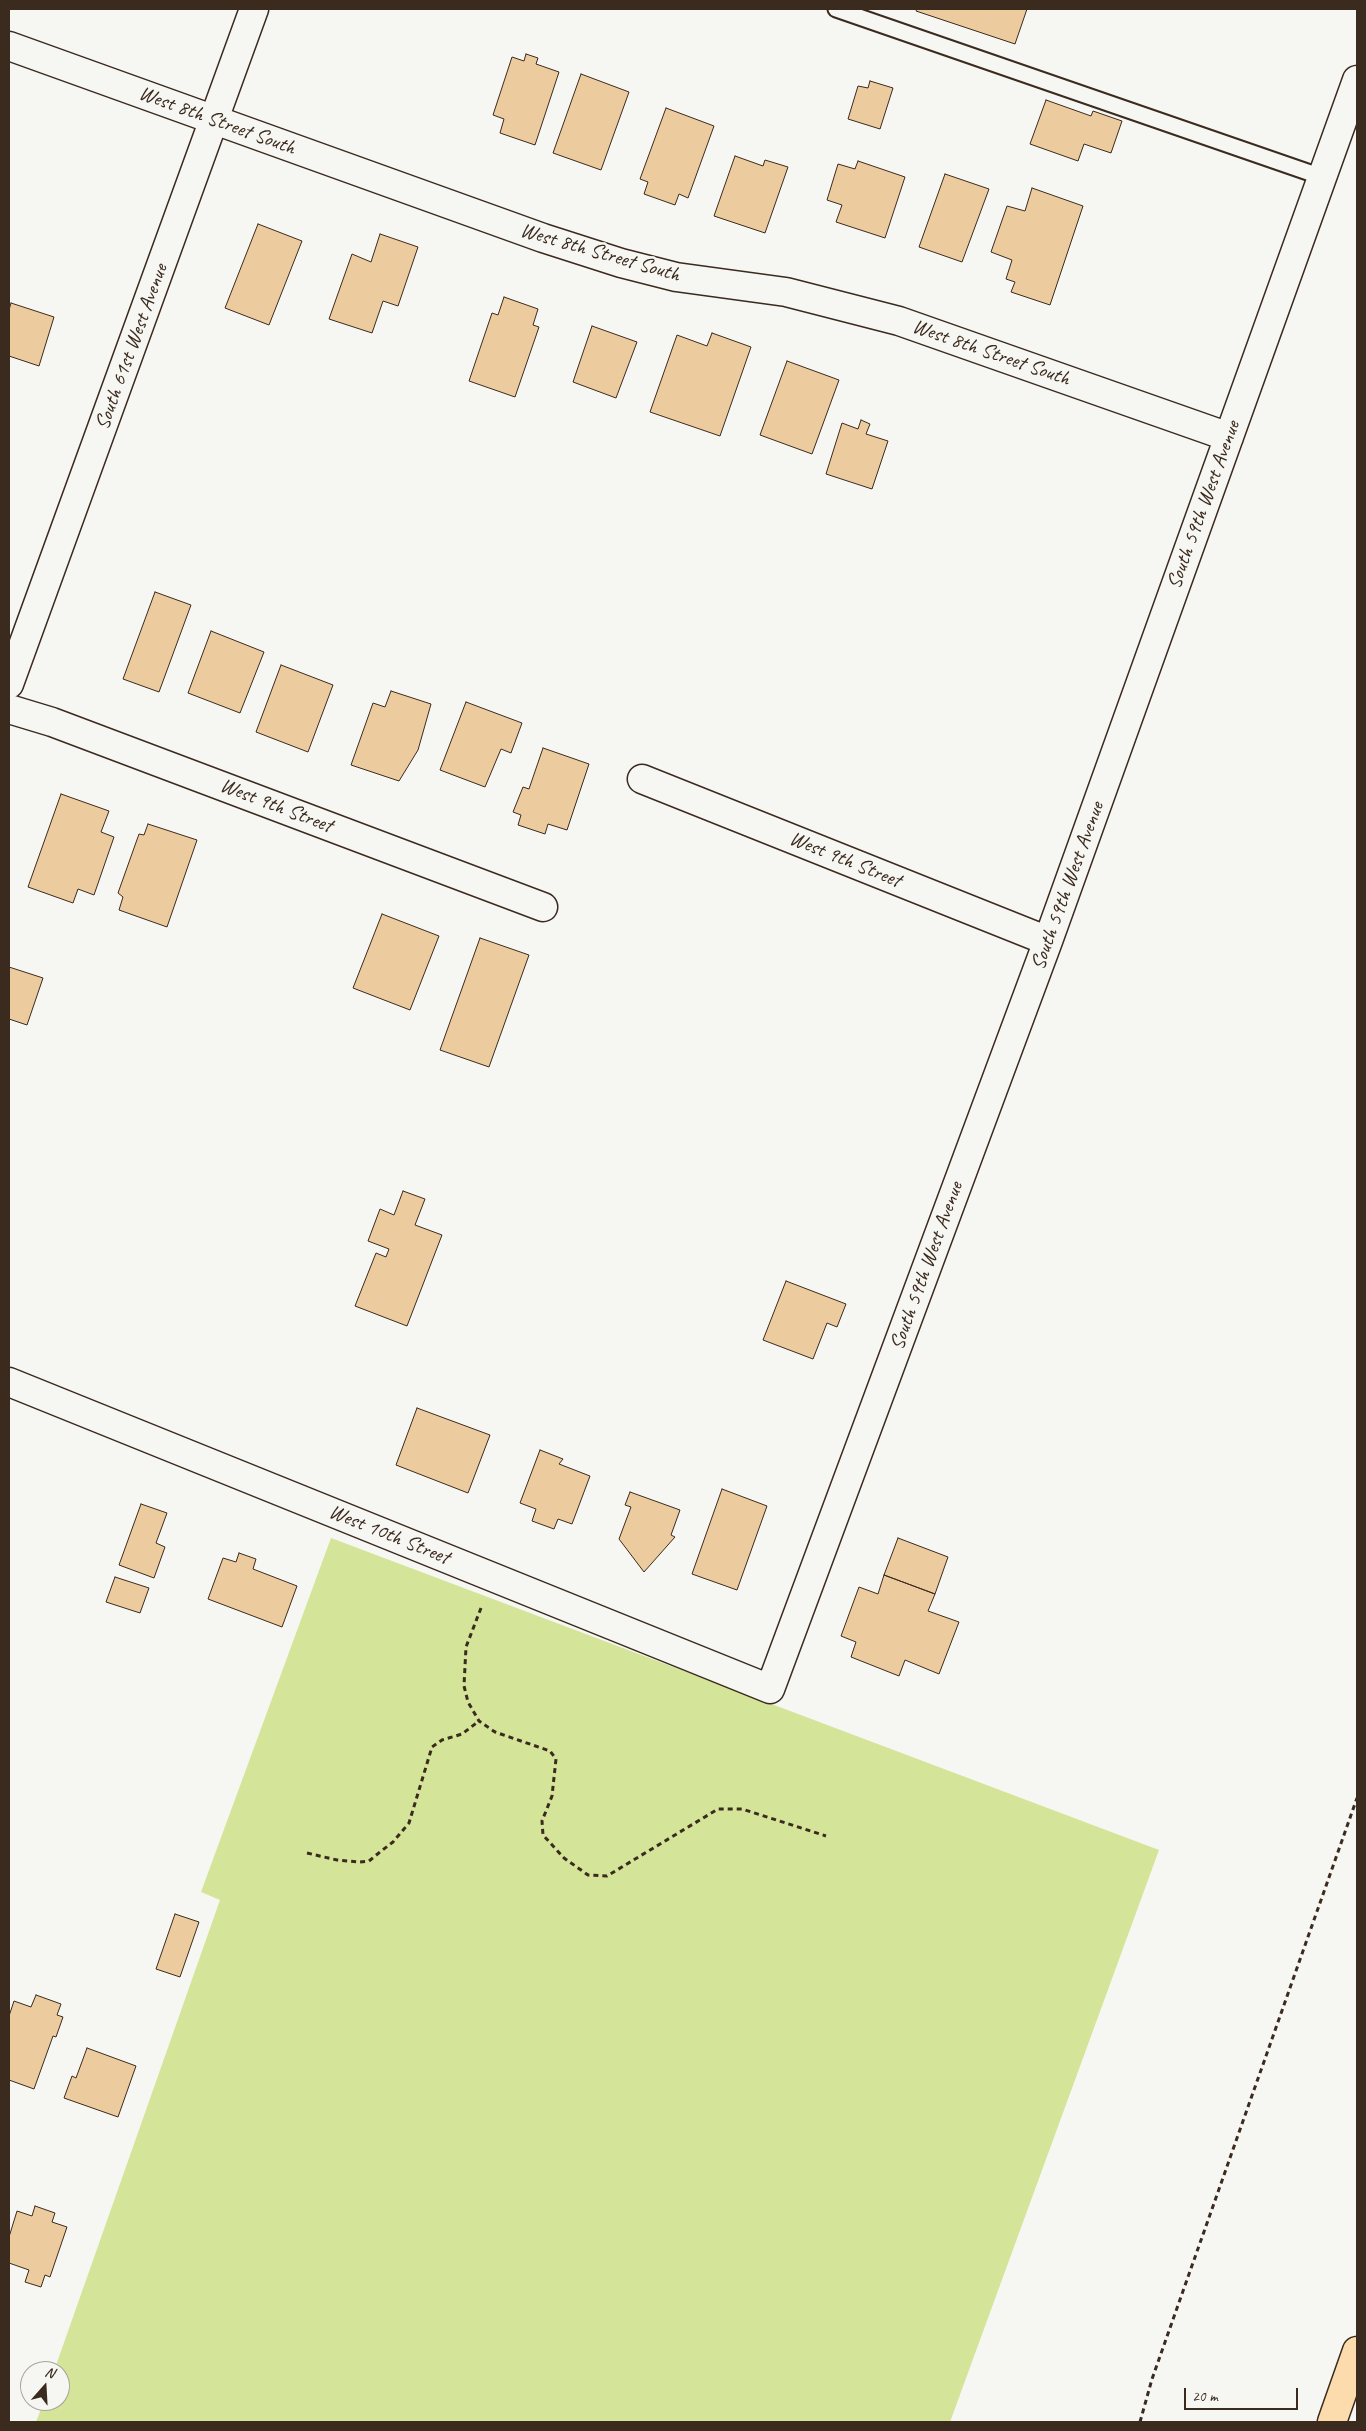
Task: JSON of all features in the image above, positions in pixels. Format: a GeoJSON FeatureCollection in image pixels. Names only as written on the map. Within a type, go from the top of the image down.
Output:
{"type":"FeatureCollection","features":[{"type":"Feature","properties":{"kind":"highway"},"geometry":{"type":"LineString","coordinates":[[1332,2422],[1357,2351]]}},
{"type":"Feature","properties":{"kind":"street","name":"South 61st West Avenue"},"geometry":{"type":"LineString","coordinates":[[9,684],[215,121],[254,9]]}},
{"type":"Feature","properties":{"kind":"street","name":"West 8th Street South"},"geometry":{"type":"LineString","coordinates":[[9,46],[543,238],[621,263],[676,276],[786,292],[899,321],[1229,437]]}},
{"type":"Feature","properties":{"kind":"street","name":"South 59th West Avenue"},"geometry":{"type":"LineString","coordinates":[[770,1689],[1048,941],[1357,80]]}},
{"type":"Feature","properties":{"kind":"street","name":"West 9th Street"},"geometry":{"type":"LineString","coordinates":[[9,709],[52,722],[543,907]]}},
{"type":"Feature","properties":{"kind":"street","name":"West 9th Street"},"geometry":{"type":"LineString","coordinates":[[642,778],[1048,941]]}},
{"type":"Feature","properties":{"kind":"street","name":"West 10th Street"},"geometry":{"type":"LineString","coordinates":[[9,1382],[770,1689]]}},
{"type":"Feature","properties":{"kind":"lane"},"geometry":{"type":"LineString","coordinates":[[836,9],[1322,177]]}},
{"type":"Feature","properties":{"kind":"path"},"geometry":{"type":"LineString","coordinates":[[494,1578],[466,1647],[464,1686],[468,1702],[479,1721],[495,1732],[550,1751],[556,1759],[552,1796],[542,1821],[543,1835],[564,1858],[588,1875],[607,1876],[718,1809],[742,1809],[826,1836]]}},
{"type":"Feature","properties":{"kind":"path"},"geometry":{"type":"LineString","coordinates":[[307,1853],[337,1860],[369,1861],[393,1842],[409,1823],[432,1747],[442,1740],[462,1734],[479,1721]]}},
{"type":"Feature","properties":{"kind":"path"},"geometry":{"type":"LineString","coordinates":[[1140,2422],[1152,2378],[1357,1798]]}},
{"type":"Feature","properties":{"kind":"green space"},"geometry":{"type":"Polygon","coordinates":[[[331,1538],[1159,1850],[950,2422],[36,2422],[40,2411],[70,2411],[70,2361],[58,2361],[220,1900],[201,1892],[331,1538]]]}},
{"type":"Feature","properties":{"kind":"building"},"geometry":{"type":"Polygon","coordinates":[[[917,9],[1027,9],[1015,44],[916,11],[917,9]]]}},
{"type":"Feature","properties":{"kind":"building"},"geometry":{"type":"Polygon","coordinates":[[[526,54],[538,58],[536,64],[559,72],[535,145],[500,133],[504,119],[493,115],[512,57],[524,61],[526,54]]]}},
{"type":"Feature","properties":{"kind":"building"},"geometry":{"type":"Polygon","coordinates":[[[581,74],[629,92],[601,170],[553,153],[581,74]]]}},
{"type":"Feature","properties":{"kind":"building"},"geometry":{"type":"Polygon","coordinates":[[[870,81],[893,88],[880,129],[848,119],[858,86],[868,88],[870,81]]]}},
{"type":"Feature","properties":{"kind":"building"},"geometry":{"type":"Polygon","coordinates":[[[1046,100],[1091,116],[1093,111],[1122,121],[1111,153],[1084,144],[1078,161],[1030,144],[1046,100]]]}},
{"type":"Feature","properties":{"kind":"building"},"geometry":{"type":"Polygon","coordinates":[[[666,108],[714,126],[688,198],[679,194],[675,205],[644,194],[648,182],[640,179],[666,108]]]}},
{"type":"Feature","properties":{"kind":"building"},"geometry":{"type":"Polygon","coordinates":[[[735,156],[763,166],[765,160],[788,167],[765,233],[714,216],[735,156]]]}},
{"type":"Feature","properties":{"kind":"building"},"geometry":{"type":"Polygon","coordinates":[[[858,161],[905,177],[885,238],[836,222],[842,205],[827,200],[838,164],[855,169],[858,161]]]}},
{"type":"Feature","properties":{"kind":"building"},"geometry":{"type":"Polygon","coordinates":[[[945,174],[989,189],[962,262],[919,247],[945,174]]]}},
{"type":"Feature","properties":{"kind":"building"},"geometry":{"type":"Polygon","coordinates":[[[1032,188],[1083,206],[1050,305],[1011,292],[1015,282],[1006,279],[1012,260],[991,252],[1007,206],[1025,211],[1032,188]]]}},
{"type":"Feature","properties":{"kind":"building"},"geometry":{"type":"Polygon","coordinates":[[[258,224],[302,241],[269,325],[225,308],[258,224]]]}},
{"type":"Feature","properties":{"kind":"building"},"geometry":{"type":"Polygon","coordinates":[[[380,234],[418,247],[398,306],[383,301],[372,333],[329,319],[352,254],[371,262],[380,234]]]}},
{"type":"Feature","properties":{"kind":"building"},"geometry":{"type":"Polygon","coordinates":[[[504,297],[538,309],[533,325],[539,327],[515,397],[469,381],[492,313],[498,315],[504,297]]]}},
{"type":"Feature","properties":{"kind":"building"},"geometry":{"type":"Polygon","coordinates":[[[11,303],[54,317],[39,366],[9,356],[9,310],[11,303]]]}},
{"type":"Feature","properties":{"kind":"building"},"geometry":{"type":"Polygon","coordinates":[[[592,326],[637,342],[616,398],[573,382],[592,326]]]}},
{"type":"Feature","properties":{"kind":"building"},"geometry":{"type":"Polygon","coordinates":[[[712,333],[751,347],[720,436],[650,412],[677,335],[707,346],[712,333]]]}},
{"type":"Feature","properties":{"kind":"building"},"geometry":{"type":"Polygon","coordinates":[[[787,361],[839,380],[812,454],[760,435],[787,361]]]}},
{"type":"Feature","properties":{"kind":"building"},"geometry":{"type":"Polygon","coordinates":[[[861,420],[870,424],[866,434],[888,441],[872,489],[826,474],[842,423],[858,429],[861,420]]]}},
{"type":"Feature","properties":{"kind":"building"},"geometry":{"type":"Polygon","coordinates":[[[155,592],[191,605],[159,692],[123,679],[155,592]]]}},
{"type":"Feature","properties":{"kind":"building"},"geometry":{"type":"Polygon","coordinates":[[[211,631],[264,652],[240,713],[188,693],[211,631]]]}},
{"type":"Feature","properties":{"kind":"building"},"geometry":{"type":"Polygon","coordinates":[[[281,665],[333,685],[308,752],[256,732],[281,665]]]}},
{"type":"Feature","properties":{"kind":"building"},"geometry":{"type":"Polygon","coordinates":[[[391,691],[431,704],[418,750],[399,781],[351,765],[373,703],[385,707],[391,691]]]}},
{"type":"Feature","properties":{"kind":"building"},"geometry":{"type":"Polygon","coordinates":[[[466,702],[522,723],[511,753],[501,749],[485,787],[440,770],[466,702]]]}},
{"type":"Feature","properties":{"kind":"building"},"geometry":{"type":"Polygon","coordinates":[[[543,748],[589,764],[567,830],[548,824],[545,834],[518,825],[521,815],[513,812],[523,787],[529,789],[543,748]]]}},
{"type":"Feature","properties":{"kind":"building"},"geometry":{"type":"Polygon","coordinates":[[[61,794],[109,811],[101,832],[114,837],[94,895],[78,889],[73,903],[28,887],[61,794]]]}},
{"type":"Feature","properties":{"kind":"building"},"geometry":{"type":"Polygon","coordinates":[[[148,824],[197,840],[167,927],[119,910],[123,897],[118,893],[139,834],[144,835],[148,824]]]}},
{"type":"Feature","properties":{"kind":"building"},"geometry":{"type":"Polygon","coordinates":[[[382,914],[439,936],[410,1010],[353,988],[382,914]]]}},
{"type":"Feature","properties":{"kind":"building"},"geometry":{"type":"Polygon","coordinates":[[[480,938],[529,955],[489,1067],[440,1050],[480,938]]]}},
{"type":"Feature","properties":{"kind":"building"},"geometry":{"type":"Polygon","coordinates":[[[9,967],[43,978],[27,1025],[9,1019],[9,967]]]}},
{"type":"Feature","properties":{"kind":"building"},"geometry":{"type":"Polygon","coordinates":[[[403,1191],[425,1199],[415,1225],[442,1235],[407,1326],[355,1306],[376,1253],[386,1257],[389,1249],[368,1241],[380,1209],[394,1215],[403,1191]]]}},
{"type":"Feature","properties":{"kind":"building"},"geometry":{"type":"Polygon","coordinates":[[[786,1281],[846,1304],[837,1327],[827,1323],[813,1359],[763,1340],[786,1281]]]}},
{"type":"Feature","properties":{"kind":"building"},"geometry":{"type":"Polygon","coordinates":[[[417,1408],[490,1435],[468,1493],[396,1465],[417,1408]]]}},
{"type":"Feature","properties":{"kind":"building"},"geometry":{"type":"Polygon","coordinates":[[[540,1450],[563,1459],[559,1464],[590,1476],[572,1524],[558,1519],[554,1529],[532,1521],[536,1509],[520,1503],[540,1450]]]}},
{"type":"Feature","properties":{"kind":"building"},"geometry":{"type":"Polygon","coordinates":[[[722,1489],[767,1506],[737,1590],[692,1574],[722,1489]]]}},
{"type":"Feature","properties":{"kind":"building"},"geometry":{"type":"Polygon","coordinates":[[[630,1492],[680,1510],[671,1535],[675,1537],[644,1572],[619,1539],[631,1507],[625,1505],[630,1492]]]}},
{"type":"Feature","properties":{"kind":"building"},"geometry":{"type":"Polygon","coordinates":[[[141,1504],[167,1513],[156,1543],[165,1547],[154,1578],[119,1565],[141,1504]]]}},
{"type":"Feature","properties":{"kind":"building"},"geometry":{"type":"Polygon","coordinates":[[[898,1538],[948,1557],[935,1594],[884,1575],[898,1538]]]}},
{"type":"Feature","properties":{"kind":"building"},"geometry":{"type":"Polygon","coordinates":[[[239,1553],[256,1559],[253,1569],[297,1586],[282,1627],[208,1599],[223,1558],[236,1562],[239,1553]]]}},
{"type":"Feature","properties":{"kind":"building"},"geometry":{"type":"Polygon","coordinates":[[[884,1575],[935,1594],[928,1611],[959,1622],[939,1674],[905,1660],[899,1676],[851,1657],[856,1642],[841,1636],[859,1587],[878,1594],[884,1575]]]}},
{"type":"Feature","properties":{"kind":"building"},"geometry":{"type":"Polygon","coordinates":[[[115,1577],[149,1588],[140,1613],[106,1602],[115,1577]]]}},
{"type":"Feature","properties":{"kind":"building"},"geometry":{"type":"Polygon","coordinates":[[[175,1914],[199,1922],[180,1977],[156,1969],[175,1914]]]}},
{"type":"Feature","properties":{"kind":"building"},"geometry":{"type":"Polygon","coordinates":[[[36,1995],[61,2004],[57,2015],[63,2017],[56,2037],[53,2036],[34,2089],[9,2080],[9,2016],[14,2001],[31,2007],[36,1995]]]}},
{"type":"Feature","properties":{"kind":"building"},"geometry":{"type":"Polygon","coordinates":[[[87,2048],[136,2066],[118,2117],[64,2098],[72,2076],[76,2078],[87,2048]]]}},
{"type":"Feature","properties":{"kind":"building"},"geometry":{"type":"Polygon","coordinates":[[[35,2206],[55,2213],[52,2222],[67,2227],[50,2277],[45,2275],[41,2287],[25,2282],[29,2270],[9,2263],[9,2237],[17,2211],[32,2216],[35,2206]]]}}]}
